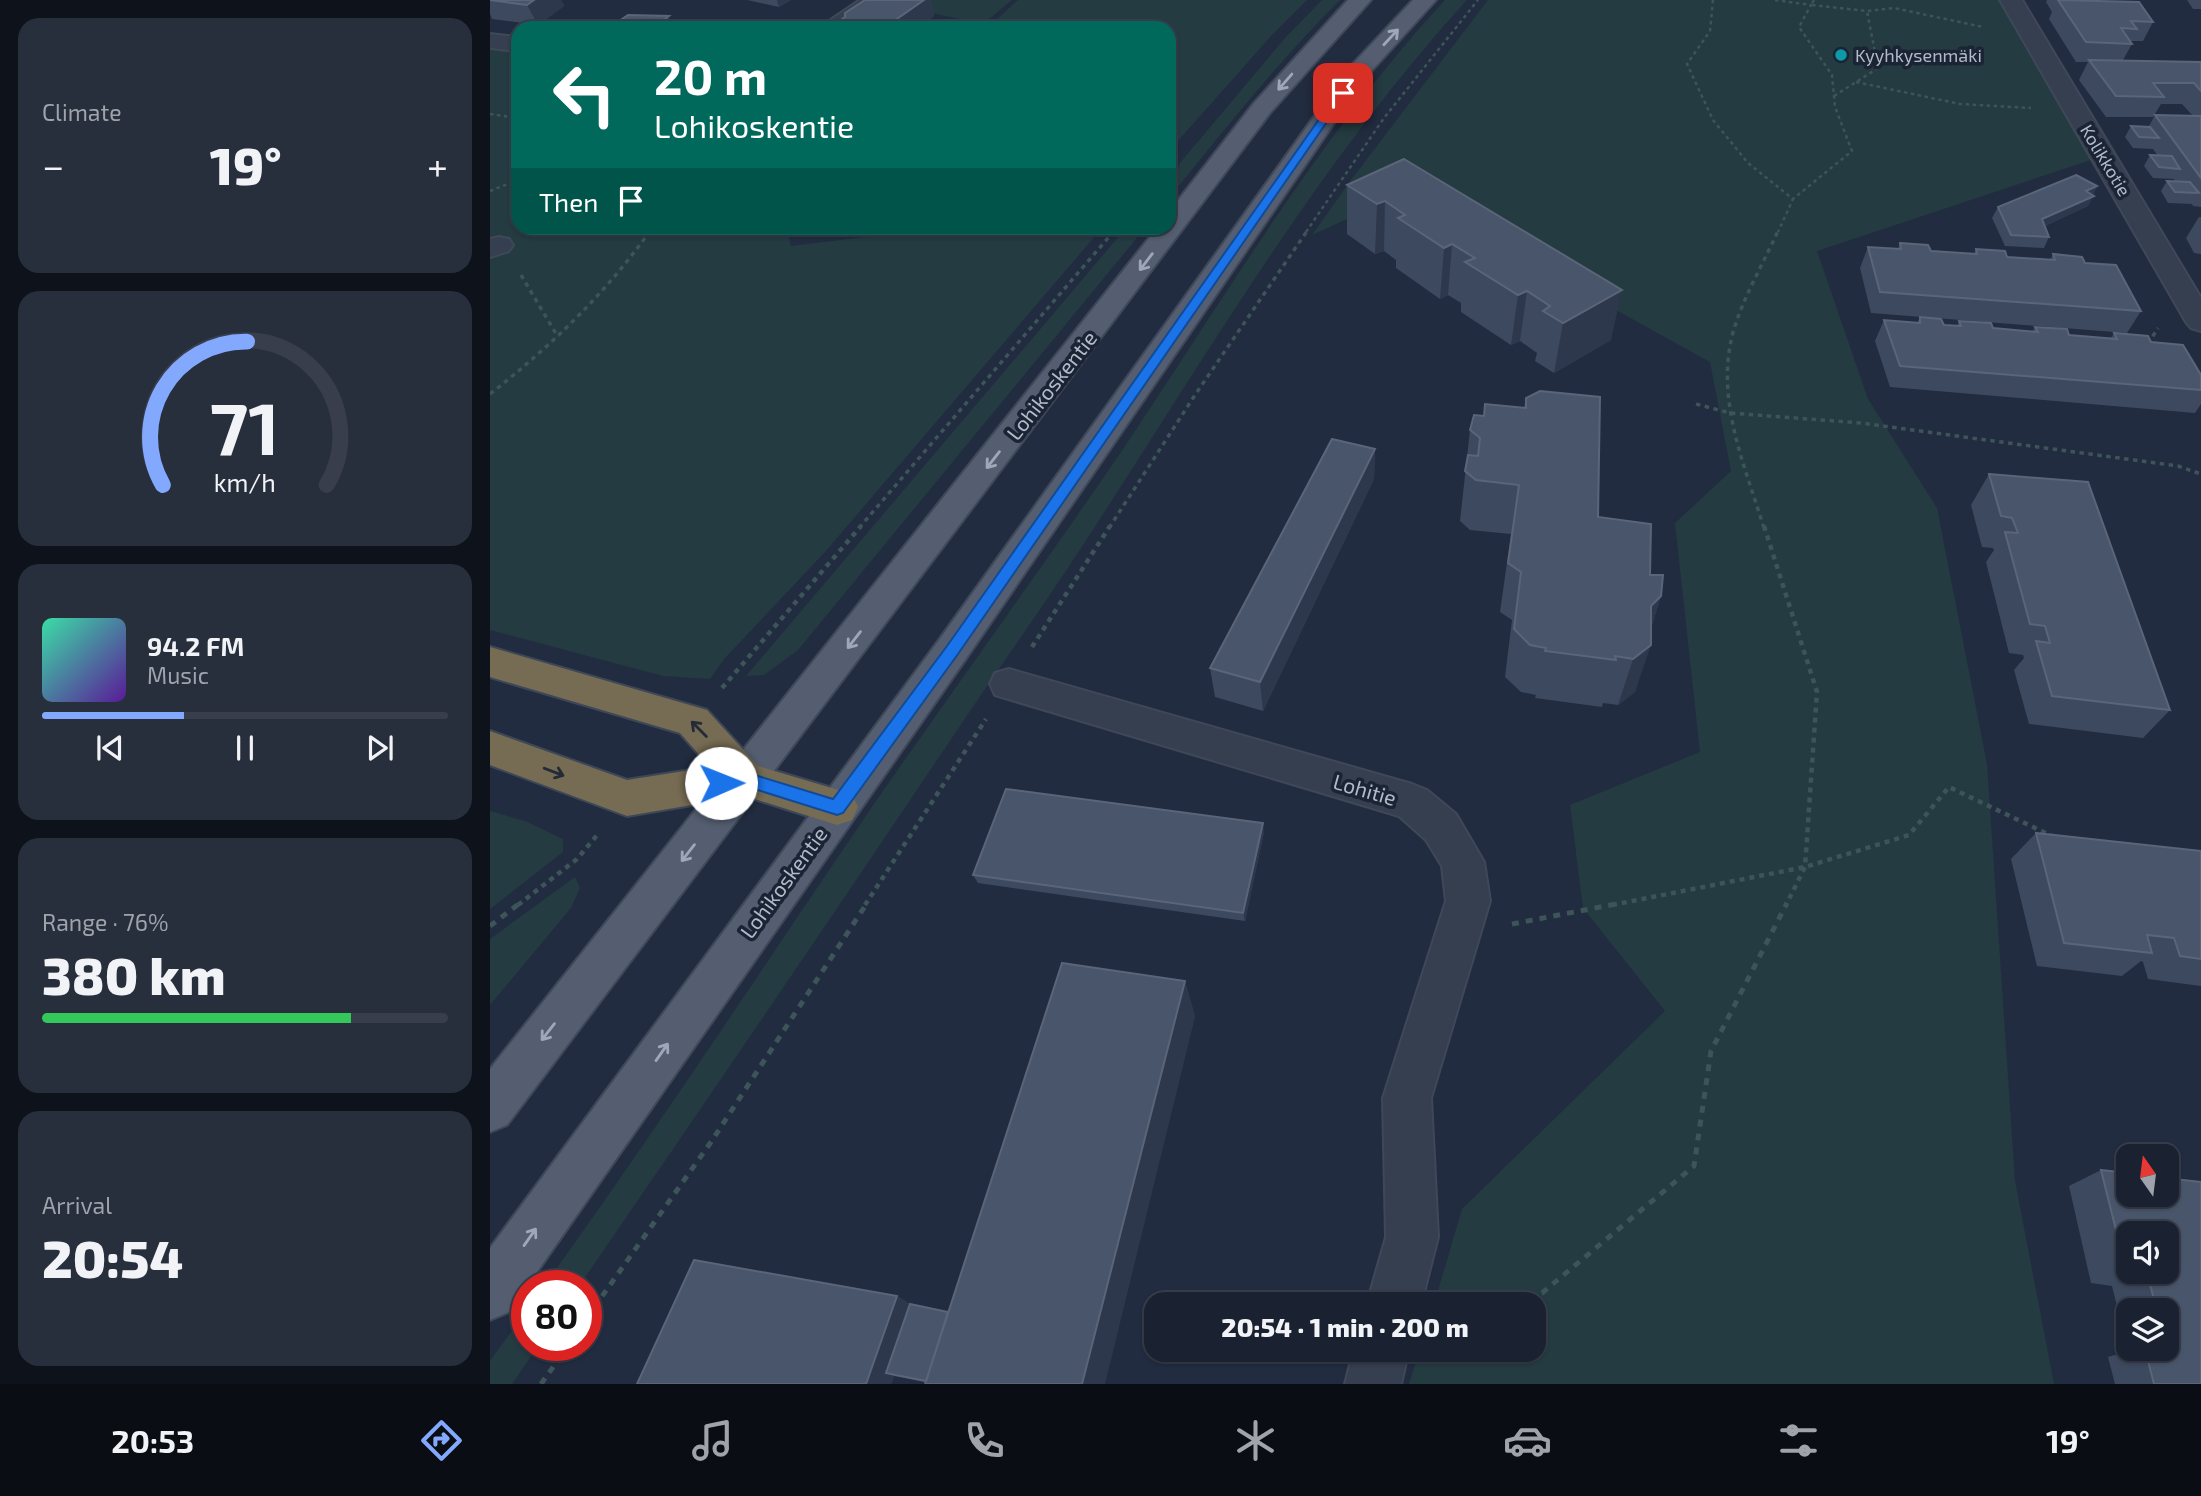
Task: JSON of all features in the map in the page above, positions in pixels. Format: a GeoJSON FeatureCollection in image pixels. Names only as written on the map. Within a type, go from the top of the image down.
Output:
{"type":"FeatureCollection","features":[{"type":"Feature","properties":{"kind":"highway"},"geometry":{"type":"LineString","coordinates":[[490,662],[693,721],[745,779]]}},
{"type":"Feature","properties":{"kind":"highway"},"geometry":{"type":"LineString","coordinates":[[490,748],[628,798],[745,779],[837,807]]}},
{"type":"Feature","properties":{"kind":"main road","name":"Lohikoskentie"},"geometry":{"type":"LineString","coordinates":[[1176,221],[1262,108],[1360,0]]}},
{"type":"Feature","properties":{"kind":"main road","name":"Lohikoskentie"},"geometry":{"type":"LineString","coordinates":[[490,1293],[952,650],[1357,73],[1425,0]]}},
{"type":"Feature","properties":{"kind":"main road","name":"Lohikoskentie"},"geometry":{"type":"LineString","coordinates":[[490,1108],[1166,235]]}},
{"type":"Feature","properties":{"kind":"street"},"geometry":{"type":"LineString","coordinates":[[841,21],[875,0]]}},
{"type":"Feature","properties":{"kind":"street","name":"Kolikkotie"},"geometry":{"type":"LineString","coordinates":[[2011,0],[2201,322]]}},
{"type":"Feature","properties":{"kind":"street"},"geometry":{"type":"LineString","coordinates":[[490,41],[511,43]]}},
{"type":"Feature","properties":{"kind":"street","name":"Lohitie"},"geometry":{"type":"LineString","coordinates":[[1002,694],[1412,802],[1441,827],[1463,862],[1468,901],[1408,1098],[1412,1237],[1397,1292]]}},
{"type":"Feature","properties":{"kind":"street"},"geometry":{"type":"LineString","coordinates":[[1373,1384],[1379,1362]]}},
{"type":"Feature","properties":{"kind":"path"},"geometry":{"type":"LineString","coordinates":[[602,1296],[711,1142],[1195,396],[1384,118],[1478,0]]}},
{"type":"Feature","properties":{"kind":"path"},"geometry":{"type":"LineString","coordinates":[[1713,0],[1710,31],[1687,64],[1713,120],[1748,163],[1793,200]]}},
{"type":"Feature","properties":{"kind":"path"},"geometry":{"type":"LineString","coordinates":[[1775,0],[1867,11],[1894,8],[1980,27],[2029,30]]}},
{"type":"Feature","properties":{"kind":"path"},"geometry":{"type":"LineString","coordinates":[[1543,1292],[1694,1166],[1711,1051],[1805,867],[1817,692],[1732,427],[1725,375],[1734,327],[1793,200],[1852,151],[1834,96],[1832,75],[1799,27],[1814,0]]}},
{"type":"Feature","properties":{"kind":"path"},"geometry":{"type":"LineString","coordinates":[[1834,96],[1878,68],[1867,11]]}},
{"type":"Feature","properties":{"kind":"path"},"geometry":{"type":"LineString","coordinates":[[1856,82],[1960,104],[2078,111]]}},
{"type":"Feature","properties":{"kind":"path"},"geometry":{"type":"LineString","coordinates":[[490,114],[511,117]]}},
{"type":"Feature","properties":{"kind":"path"},"geometry":{"type":"LineString","coordinates":[[490,191],[511,183]]}},
{"type":"Feature","properties":{"kind":"path"},"geometry":{"type":"LineString","coordinates":[[490,394],[558,337],[636,252],[647,235]]}},
{"type":"Feature","properties":{"kind":"path"},"geometry":{"type":"LineString","coordinates":[[693,721],[1110,235]]}},
{"type":"Feature","properties":{"kind":"path"},"geometry":{"type":"LineString","coordinates":[[494,247],[521,275],[558,337]]}},
{"type":"Feature","properties":{"kind":"path"},"geometry":{"type":"LineString","coordinates":[[2140,349],[2152,341],[2158,327],[2157,320]]}},
{"type":"Feature","properties":{"kind":"path"},"geometry":{"type":"LineString","coordinates":[[1696,404],[1730,414],[1861,423],[2178,466],[2201,474]]}},
{"type":"Feature","properties":{"kind":"path"},"geometry":{"type":"LineString","coordinates":[[1460,929],[1495,928],[1805,867],[1909,835],[1949,787],[2059,839]]}},
{"type":"Feature","properties":{"kind":"path"},"geometry":{"type":"LineString","coordinates":[[490,926],[577,859],[628,798]]}},
{"type":"Feature","properties":{"kind":"path"},"geometry":{"type":"LineString","coordinates":[[541,1384],[557,1361]]}},
{"type":"Feature","properties":{"kind":"green space"},"geometry":{"type":"Polygon","coordinates":[[[895,0],[1012,0],[987,21],[969,21],[890,4],[895,0]]]}},
{"type":"Feature","properties":{"kind":"green space"},"geometry":{"type":"Polygon","coordinates":[[[1018,0],[1307,0],[1271,36],[1176,143],[1176,21],[995,21],[1018,0]]]}},
{"type":"Feature","properties":{"kind":"green space"},"geometry":{"type":"Polygon","coordinates":[[[1322,0],[1340,0],[1273,72],[1176,189],[1176,168],[1285,38],[1322,0]]]}},
{"type":"Feature","properties":{"kind":"green space"},"geometry":{"type":"Polygon","coordinates":[[[1445,0],[1467,0],[1412,63],[1311,196],[1055,588],[590,1270],[555,1270],[670,1107],[874,804],[1119,455],[1273,221],[1355,107],[1445,0]]]}},
{"type":"Feature","properties":{"kind":"green space"},"geometry":{"type":"Polygon","coordinates":[[[1488,0],[1998,0],[2091,160],[1817,251],[1868,399],[1937,508],[1987,764],[2015,1181],[2054,1384],[1409,1384],[1416,1362],[1546,1362],[1546,1292],[1438,1292],[1462,1209],[1665,1011],[1583,908],[1570,805],[1700,752],[1675,523],[1731,471],[1710,362],[1404,193],[1312,235],[1488,0]]]}},
{"type":"Feature","properties":{"kind":"green space"},"geometry":{"type":"Polygon","coordinates":[[[490,49],[511,52],[511,235],[789,235],[791,246],[881,235],[1096,235],[825,552],[725,658],[710,679],[663,676],[490,630],[490,49]]]}},
{"type":"Feature","properties":{"kind":"green space"},"geometry":{"type":"Polygon","coordinates":[[[1120,235],[1139,235],[798,650],[764,675],[746,676],[1120,235]]]}},
{"type":"Feature","properties":{"kind":"green space"},"geometry":{"type":"Polygon","coordinates":[[[490,811],[525,821],[563,839],[563,852],[490,909],[490,811]]]}},
{"type":"Feature","properties":{"kind":"green space"},"geometry":{"type":"Polygon","coordinates":[[[575,877],[580,888],[571,908],[490,1005],[490,939],[575,877]]]}},
{"type":"Feature","properties":{"kind":"green space"},"geometry":{"type":"Polygon","coordinates":[[[511,1332],[511,1361],[528,1361],[512,1384],[490,1384],[490,1361],[511,1332]]]}},
{"type":"Feature","properties":{"kind":"building"},"geometry":{"type":"Polygon","coordinates":[[[490,0],[534,0],[527,5],[490,0]]]}},
{"type":"Feature","properties":{"kind":"building"},"geometry":{"type":"Polygon","coordinates":[[[865,0],[924,0],[894,21],[839,21],[845,17],[845,13],[865,0]]]}},
{"type":"Feature","properties":{"kind":"building"},"geometry":{"type":"Polygon","coordinates":[[[2058,0],[2139,2],[2153,22],[2131,21],[2137,29],[2121,28],[2132,44],[2086,42],[2058,0]]]}},
{"type":"Feature","properties":{"kind":"building"},"geometry":{"type":"Polygon","coordinates":[[[628,15],[669,16],[662,21],[619,21],[628,15]]]}},
{"type":"Feature","properties":{"kind":"building"},"geometry":{"type":"Polygon","coordinates":[[[2089,60],[2201,62],[2201,91],[2194,83],[2153,83],[2164,97],[2116,96],[2089,60]]]}},
{"type":"Feature","properties":{"kind":"building"},"geometry":{"type":"Polygon","coordinates":[[[2155,115],[2201,116],[2201,178],[2155,115]]]}},
{"type":"Feature","properties":{"kind":"building"},"geometry":{"type":"Polygon","coordinates":[[[2131,126],[2150,127],[2159,138],[2139,137],[2131,126]]]}},
{"type":"Feature","properties":{"kind":"building"},"geometry":{"type":"Polygon","coordinates":[[[2150,155],[2172,156],[2180,169],[2159,167],[2150,155]]]}},
{"type":"Feature","properties":{"kind":"building"},"geometry":{"type":"Polygon","coordinates":[[[1404,159],[1622,290],[1563,323],[1543,311],[1550,306],[1527,291],[1518,295],[1465,262],[1475,258],[1452,244],[1444,248],[1398,218],[1405,215],[1385,201],[1377,204],[1347,185],[1404,159]]]}},
{"type":"Feature","properties":{"kind":"building"},"geometry":{"type":"Polygon","coordinates":[[[2076,175],[2097,186],[2086,191],[2094,196],[2042,219],[2049,237],[2011,235],[1998,207],[2076,175]]]}},
{"type":"Feature","properties":{"kind":"building"},"geometry":{"type":"Polygon","coordinates":[[[2167,181],[2190,182],[2199,193],[2175,192],[2167,181]]]}},
{"type":"Feature","properties":{"kind":"building"},"geometry":{"type":"Polygon","coordinates":[[[1900,243],[1928,245],[1931,251],[1977,254],[1976,249],[2005,251],[2007,257],[2055,260],[2053,254],[2082,257],[2085,263],[2116,265],[2141,311],[1880,292],[1868,247],[1901,249],[1900,243]]]}},
{"type":"Feature","properties":{"kind":"building"},"geometry":{"type":"Polygon","coordinates":[[[1920,317],[1941,319],[1944,325],[1961,326],[1959,321],[1991,323],[1993,328],[2038,332],[2035,327],[2067,329],[2069,335],[2117,339],[2114,333],[2148,336],[2151,342],[2183,345],[2201,375],[2201,390],[1900,366],[1884,320],[1920,323],[1920,317]]]}},
{"type":"Feature","properties":{"kind":"building"},"geometry":{"type":"Polygon","coordinates":[[[1540,391],[1600,397],[1598,517],[1651,524],[1650,575],[1663,575],[1661,596],[1651,606],[1651,645],[1633,659],[1615,656],[1616,660],[1545,651],[1546,648],[1530,645],[1514,629],[1521,572],[1508,563],[1519,485],[1476,480],[1465,471],[1468,455],[1478,456],[1480,438],[1470,430],[1474,415],[1484,416],[1485,404],[1526,408],[1526,398],[1540,391]]]}},
{"type":"Feature","properties":{"kind":"building"},"geometry":{"type":"Polygon","coordinates":[[[1332,439],[1375,449],[1260,682],[1210,668],[1332,439]]]}},
{"type":"Feature","properties":{"kind":"building"},"geometry":{"type":"Polygon","coordinates":[[[1989,474],[2088,482],[2170,710],[2052,696],[2036,641],[2050,643],[2045,626],[2030,624],[2005,532],[2018,533],[2012,518],[2001,516],[1989,474]]]}},
{"type":"Feature","properties":{"kind":"building"},"geometry":{"type":"Polygon","coordinates":[[[1006,789],[1263,823],[1243,913],[973,875],[1006,789]]]}},
{"type":"Feature","properties":{"kind":"building"},"geometry":{"type":"Polygon","coordinates":[[[2036,833],[2201,851],[2201,959],[2180,956],[2174,938],[2147,935],[2152,953],[2064,943],[2036,833]]]}},
{"type":"Feature","properties":{"kind":"building"},"geometry":{"type":"Polygon","coordinates":[[[1062,963],[1185,981],[1082,1384],[925,1384],[1062,963]]]}},
{"type":"Feature","properties":{"kind":"building"},"geometry":{"type":"Polygon","coordinates":[[[2101,1170],[2116,1172],[2116,1208],[2179,1208],[2179,1179],[2201,1182],[2201,1384],[2154,1384],[2148,1361],[2179,1361],[2179,1298],[2154,1298],[2150,1284],[2179,1284],[2179,1221],[2116,1221],[2116,1230],[2101,1170]]]}},
{"type":"Feature","properties":{"kind":"building"},"geometry":{"type":"Polygon","coordinates":[[[694,1260],[897,1296],[866,1384],[637,1384],[694,1260]]]}},
{"type":"Feature","properties":{"kind":"building"},"geometry":{"type":"Polygon","coordinates":[[[910,1304],[948,1312],[926,1381],[886,1373],[910,1304]]]}},
{"type":"Feature","properties":{"kind":"place","name":"Kyyhkysenmäki"},"geometry":{"type":"Point","coordinates":[1841,55]}},
{"type":"Feature","properties":{"kind":"route"},"geometry":{"type":"LineString","coordinates":[[721,783],[745,779],[837,807],[952,650],[1343,93]]}}]}
